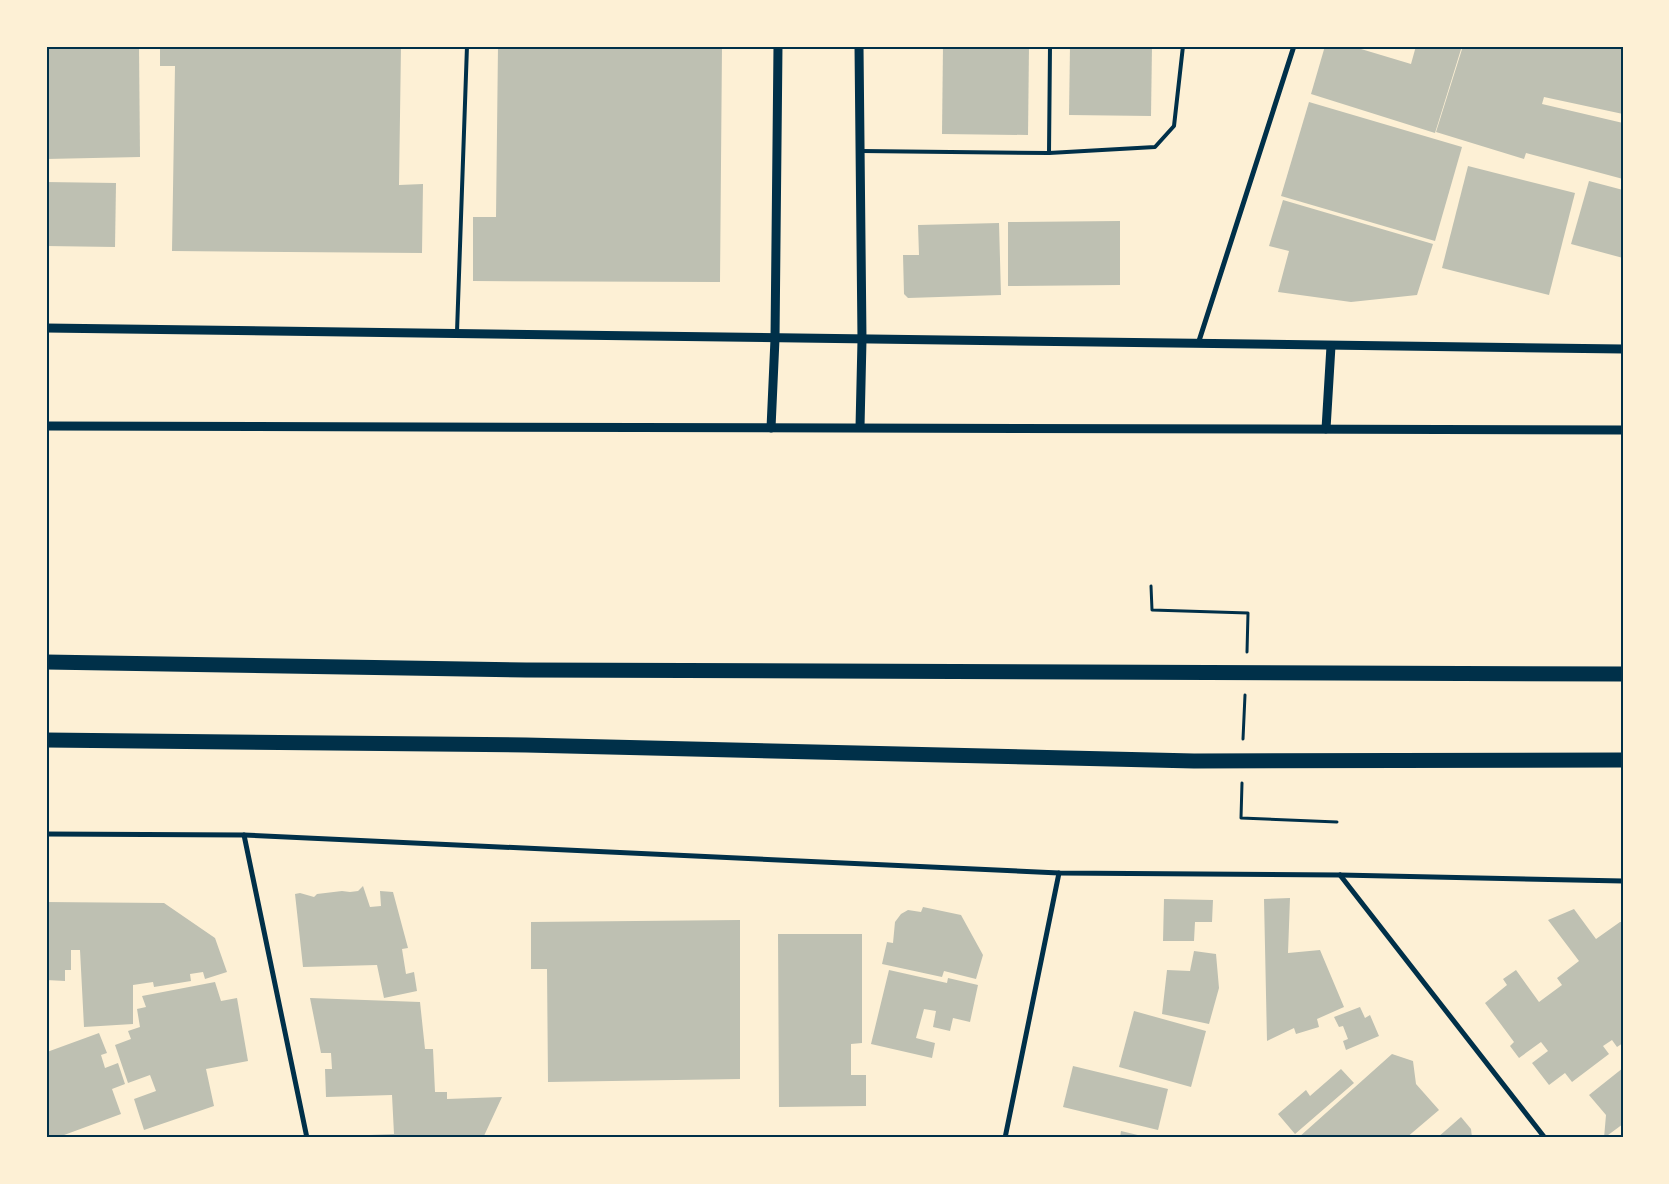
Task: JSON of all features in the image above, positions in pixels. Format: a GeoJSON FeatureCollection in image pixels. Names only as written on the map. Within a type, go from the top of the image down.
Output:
{"type":"FeatureCollection","features":[{"type":"Feature","properties":{"kind":"highway"},"geometry":{"type":"LineString","coordinates":[[46,662],[526,670],[1623,674]]}},
{"type":"Feature","properties":{"kind":"highway"},"geometry":{"type":"LineString","coordinates":[[46,740],[526,745],[1194,761],[1623,760]]}},
{"type":"Feature","properties":{"kind":"street"},"geometry":{"type":"LineString","coordinates":[[771,428],[775,339],[778,46]]}},
{"type":"Feature","properties":{"kind":"street"},"geometry":{"type":"LineString","coordinates":[[859,46],[862,340],[860,427]]}},
{"type":"Feature","properties":{"kind":"street"},"geometry":{"type":"LineString","coordinates":[[1198,344],[1294,46]]}},
{"type":"Feature","properties":{"kind":"street"},"geometry":{"type":"LineString","coordinates":[[46,328],[1623,349]]}},
{"type":"Feature","properties":{"kind":"street"},"geometry":{"type":"LineString","coordinates":[[1326,429],[1331,346]]}},
{"type":"Feature","properties":{"kind":"street"},"geometry":{"type":"LineString","coordinates":[[46,426],[1623,430]]}},
{"type":"Feature","properties":{"kind":"street"},"geometry":{"type":"LineString","coordinates":[[46,834],[244,835],[1059,873],[1340,875],[1623,881]]}},
{"type":"Feature","properties":{"kind":"street"},"geometry":{"type":"LineString","coordinates":[[244,835],[305,1137]]}},
{"type":"Feature","properties":{"kind":"street"},"geometry":{"type":"LineString","coordinates":[[1005,1138],[1059,873]]}},
{"type":"Feature","properties":{"kind":"street"},"geometry":{"type":"LineString","coordinates":[[1340,875],[1545,1138]]}},
{"type":"Feature","properties":{"kind":"lane"},"geometry":{"type":"LineString","coordinates":[[457,334],[467,46]]}},
{"type":"Feature","properties":{"kind":"lane"},"geometry":{"type":"LineString","coordinates":[[1049,153],[1050,46]]}},
{"type":"Feature","properties":{"kind":"lane"},"geometry":{"type":"LineString","coordinates":[[860,151],[1049,153],[1155,147],[1174,126],[1183,46]]}},
{"type":"Feature","properties":{"kind":"path"},"geometry":{"type":"LineString","coordinates":[[1151,586],[1152,610],[1248,613],[1247,652]]}},
{"type":"Feature","properties":{"kind":"path"},"geometry":{"type":"LineString","coordinates":[[1244,740],[1245,691]]}},
{"type":"Feature","properties":{"kind":"path"},"geometry":{"type":"LineString","coordinates":[[1242,779],[1241,818],[1337,822]]}},
{"type":"Feature","properties":{"kind":"building"},"geometry":{"type":"Polygon","coordinates":[[[46,46],[139,46],[140,157],[46,159],[46,46]]]}},
{"type":"Feature","properties":{"kind":"building"},"geometry":{"type":"Polygon","coordinates":[[[160,46],[401,46],[399,185],[423,184],[422,253],[172,251],[175,66],[160,66],[160,46]]]}},
{"type":"Feature","properties":{"kind":"building"},"geometry":{"type":"Polygon","coordinates":[[[498,46],[722,46],[720,282],[473,281],[473,217],[496,217],[498,46]]]}},
{"type":"Feature","properties":{"kind":"building"},"geometry":{"type":"Polygon","coordinates":[[[943,46],[1029,46],[1028,135],[942,134],[943,46]]]}},
{"type":"Feature","properties":{"kind":"building"},"geometry":{"type":"Polygon","coordinates":[[[1070,46],[1152,46],[1151,116],[1069,115],[1070,46]]]}},
{"type":"Feature","properties":{"kind":"building"},"geometry":{"type":"Polygon","coordinates":[[[1325,46],[1351,46],[1411,64],[1416,46],[1462,46],[1435,133],[1311,94],[1325,46]]]}},
{"type":"Feature","properties":{"kind":"building"},"geometry":{"type":"Polygon","coordinates":[[[1463,46],[1623,46],[1623,114],[1544,97],[1542,104],[1623,123],[1623,179],[1526,153],[1524,159],[1436,132],[1463,46]]]}},
{"type":"Feature","properties":{"kind":"building"},"geometry":{"type":"Polygon","coordinates":[[[1309,102],[1462,147],[1435,241],[1281,196],[1309,102]]]}},
{"type":"Feature","properties":{"kind":"building"},"geometry":{"type":"Polygon","coordinates":[[[1468,166],[1575,193],[1549,295],[1442,268],[1468,166]]]}},
{"type":"Feature","properties":{"kind":"building"},"geometry":{"type":"Polygon","coordinates":[[[1589,181],[1623,190],[1623,258],[1571,244],[1589,181]]]}},
{"type":"Feature","properties":{"kind":"building"},"geometry":{"type":"Polygon","coordinates":[[[46,182],[116,183],[115,247],[46,246],[46,182]]]}},
{"type":"Feature","properties":{"kind":"building"},"geometry":{"type":"Polygon","coordinates":[[[1283,200],[1433,244],[1417,295],[1351,302],[1278,292],[1289,251],[1269,246],[1283,200]]]}},
{"type":"Feature","properties":{"kind":"building"},"geometry":{"type":"Polygon","coordinates":[[[1120,221],[1120,285],[1008,286],[1008,222],[1120,221]]]}},
{"type":"Feature","properties":{"kind":"building"},"geometry":{"type":"Polygon","coordinates":[[[999,223],[1001,295],[908,298],[904,294],[903,255],[919,255],[918,225],[999,223]]]}},
{"type":"Feature","properties":{"kind":"building"},"geometry":{"type":"Polygon","coordinates":[[[363,886],[370,907],[381,906],[380,891],[393,892],[408,948],[402,949],[406,974],[414,972],[417,991],[384,998],[377,965],[303,967],[295,894],[300,893],[314,897],[317,894],[358,891],[363,886]]]}},
{"type":"Feature","properties":{"kind":"building"},"geometry":{"type":"Polygon","coordinates":[[[1290,898],[1288,953],[1320,950],[1344,1007],[1317,1019],[1319,1027],[1296,1034],[1294,1028],[1267,1041],[1264,899],[1290,898]]]}},
{"type":"Feature","properties":{"kind":"building"},"geometry":{"type":"Polygon","coordinates":[[[1164,899],[1213,900],[1212,922],[1195,922],[1194,941],[1163,941],[1164,899]]]}},
{"type":"Feature","properties":{"kind":"building"},"geometry":{"type":"Polygon","coordinates":[[[46,902],[164,903],[215,938],[227,972],[205,979],[203,972],[190,974],[191,981],[154,987],[153,982],[133,985],[133,1024],[84,1027],[80,950],[71,950],[71,970],[65,970],[65,981],[46,980],[46,902]]]}},
{"type":"Feature","properties":{"kind":"building"},"geometry":{"type":"Polygon","coordinates":[[[923,907],[961,915],[983,955],[976,979],[944,971],[942,977],[882,964],[887,942],[893,943],[895,922],[901,914],[908,910],[921,912],[923,907]]]}},
{"type":"Feature","properties":{"kind":"building"},"geometry":{"type":"Polygon","coordinates":[[[1574,909],[1596,939],[1620,922],[1623,922],[1623,1043],[1617,1047],[1612,1040],[1603,1046],[1609,1054],[1572,1082],[1565,1073],[1549,1085],[1532,1063],[1548,1051],[1541,1042],[1519,1058],[1510,1046],[1514,1042],[1485,1003],[1507,985],[1503,979],[1516,970],[1539,1002],[1562,985],[1557,978],[1579,961],[1548,920],[1574,909]]]}},
{"type":"Feature","properties":{"kind":"building"},"geometry":{"type":"Polygon","coordinates":[[[740,920],[740,1079],[548,1082],[547,969],[531,969],[531,922],[740,920]]]}},
{"type":"Feature","properties":{"kind":"building"},"geometry":{"type":"Polygon","coordinates":[[[778,934],[862,934],[862,1043],[851,1044],[851,1075],[866,1075],[866,1106],[779,1107],[778,934]]]}},
{"type":"Feature","properties":{"kind":"building"},"geometry":{"type":"Polygon","coordinates":[[[1194,951],[1216,954],[1219,988],[1209,1024],[1162,1014],[1167,970],[1190,971],[1194,951]]]}},
{"type":"Feature","properties":{"kind":"building"},"geometry":{"type":"Polygon","coordinates":[[[889,970],[947,983],[948,978],[978,985],[970,1022],[953,1018],[950,1031],[933,1027],[936,1011],[924,1009],[916,1038],[935,1043],[932,1058],[871,1044],[889,970]]]}},
{"type":"Feature","properties":{"kind":"building"},"geometry":{"type":"Polygon","coordinates":[[[215,982],[221,1001],[237,998],[248,1061],[206,1069],[214,1106],[144,1130],[134,1099],[156,1091],[150,1075],[128,1083],[115,1045],[131,1039],[128,1031],[140,1027],[137,1009],[146,1007],[142,996],[215,982]]]}},
{"type":"Feature","properties":{"kind":"building"},"geometry":{"type":"Polygon","coordinates":[[[310,998],[420,1002],[425,1049],[433,1049],[435,1092],[447,1092],[447,1099],[502,1097],[483,1138],[344,1138],[344,1136],[394,1134],[392,1095],[326,1097],[325,1069],[332,1069],[331,1053],[321,1053],[310,998]]]}},
{"type":"Feature","properties":{"kind":"building"},"geometry":{"type":"Polygon","coordinates":[[[1360,1007],[1365,1018],[1370,1015],[1379,1036],[1346,1050],[1343,1041],[1348,1039],[1343,1026],[1339,1027],[1334,1017],[1360,1007]]]}},
{"type":"Feature","properties":{"kind":"building"},"geometry":{"type":"Polygon","coordinates":[[[1134,1011],[1206,1031],[1191,1087],[1119,1067],[1134,1011]]]}},
{"type":"Feature","properties":{"kind":"building"},"geometry":{"type":"Polygon","coordinates":[[[99,1033],[107,1053],[101,1055],[105,1068],[118,1063],[125,1084],[112,1089],[121,1114],[56,1138],[46,1138],[46,1056],[49,1055],[47,1052],[99,1033]]]}},
{"type":"Feature","properties":{"kind":"building"},"geometry":{"type":"Polygon","coordinates":[[[1392,1054],[1413,1061],[1416,1084],[1439,1110],[1406,1138],[1298,1138],[1392,1054]]]}},
{"type":"Feature","properties":{"kind":"building"},"geometry":{"type":"Polygon","coordinates":[[[1073,1066],[1168,1089],[1158,1130],[1063,1107],[1073,1066]]]}},
{"type":"Feature","properties":{"kind":"building"},"geometry":{"type":"Polygon","coordinates":[[[1623,1068],[1623,1124],[1604,1138],[1606,1115],[1589,1095],[1623,1068]]]}},
{"type":"Feature","properties":{"kind":"building"},"geometry":{"type":"Polygon","coordinates":[[[1341,1069],[1354,1083],[1295,1134],[1278,1114],[1306,1090],[1310,1096],[1341,1069]]]}},
{"type":"Feature","properties":{"kind":"building"},"geometry":{"type":"Polygon","coordinates":[[[1461,1117],[1471,1129],[1472,1138],[1437,1138],[1461,1117]]]}},
{"type":"Feature","properties":{"kind":"building"},"geometry":{"type":"Polygon","coordinates":[[[1121,1131],[1146,1137],[1146,1138],[1120,1138],[1121,1131]]]}}]}
